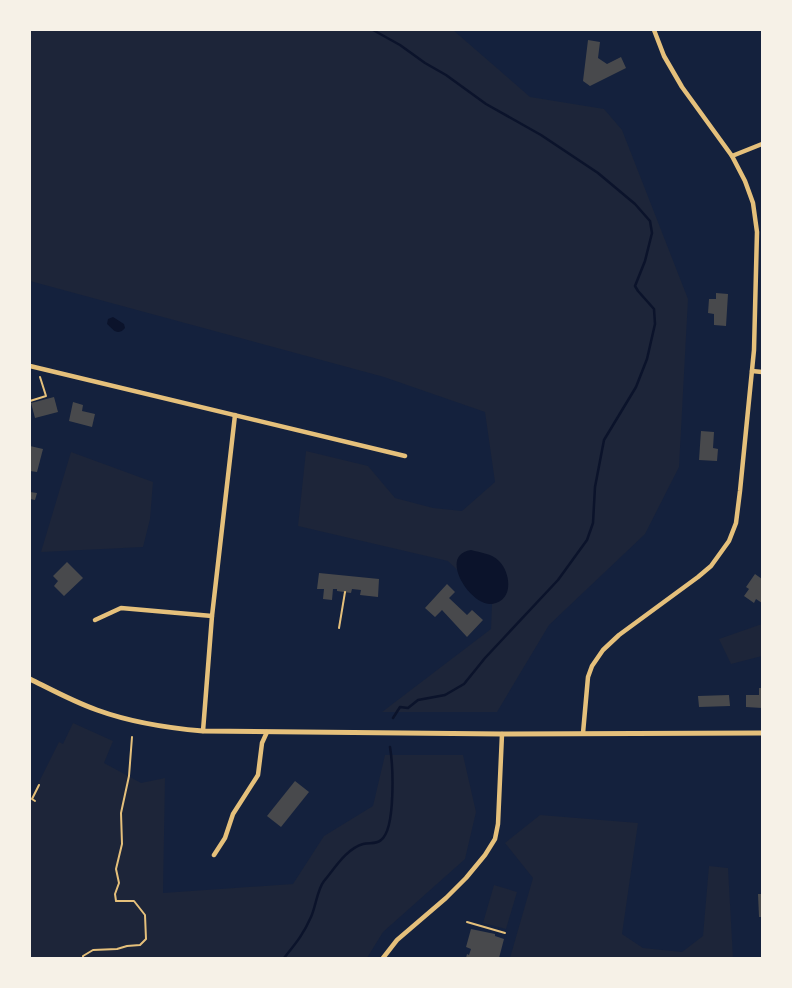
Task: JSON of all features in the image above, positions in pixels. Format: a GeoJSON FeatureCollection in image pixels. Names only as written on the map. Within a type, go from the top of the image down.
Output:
{"type":"FeatureCollection","features":[{"type":"Feature","properties":{"kind":"street"},"geometry":{"type":"LineString","coordinates":[[583,733],[588,676],[592,666],[603,650],[711,566],[729,541],[736,524],[752,371],[757,232],[753,204],[745,181],[732,156],[682,87],[664,56],[654,30]]}},
{"type":"Feature","properties":{"kind":"street"},"geometry":{"type":"LineString","coordinates":[[732,156],[762,144]]}},
{"type":"Feature","properties":{"kind":"street"},"geometry":{"type":"LineString","coordinates":[[30,366],[405,456]]}},
{"type":"Feature","properties":{"kind":"street"},"geometry":{"type":"LineString","coordinates":[[752,371],[762,372]]}},
{"type":"Feature","properties":{"kind":"street"},"geometry":{"type":"LineString","coordinates":[[203,731],[212,616],[235,416]]}},
{"type":"Feature","properties":{"kind":"street"},"geometry":{"type":"LineString","coordinates":[[96,620],[121,608],[212,616]]}},
{"type":"Feature","properties":{"kind":"street"},"geometry":{"type":"LineString","coordinates":[[30,680],[70,700],[98,711],[154,725],[203,731],[502,734],[762,733]]}},
{"type":"Feature","properties":{"kind":"street"},"geometry":{"type":"LineString","coordinates":[[214,855],[225,838],[232,814],[258,775],[262,744],[267,732]]}},
{"type":"Feature","properties":{"kind":"street"},"geometry":{"type":"LineString","coordinates":[[383,958],[397,940],[446,898],[466,878],[495,839],[498,824],[502,734]]}},
{"type":"Feature","properties":{"kind":"path"},"geometry":{"type":"LineString","coordinates":[[30,401],[46,396],[40,377]]}},
{"type":"Feature","properties":{"kind":"path"},"geometry":{"type":"LineString","coordinates":[[339,628],[345,592]]}},
{"type":"Feature","properties":{"kind":"path"},"geometry":{"type":"LineString","coordinates":[[83,958],[83,956],[93,950],[117,949],[140,945],[146,939],[145,915],[134,901],[116,901],[115,894],[120,883],[116,869],[122,844],[120,813],[129,776],[132,737]]}},
{"type":"Feature","properties":{"kind":"path"},"geometry":{"type":"LineString","coordinates":[[35,801],[32,799],[39,785]]}},
{"type":"Feature","properties":{"kind":"path"},"geometry":{"type":"LineString","coordinates":[[467,922],[505,933]]}},
{"type":"Feature","properties":{"kind":"shaded area"},"geometry":{"type":"Polygon","coordinates":[[[30,30],[453,30],[530,97],[604,109],[622,130],[688,299],[679,467],[645,534],[549,625],[497,712],[382,712],[491,629],[492,604],[448,561],[298,526],[306,451],[368,466],[395,498],[433,508],[462,511],[495,482],[485,412],[384,377],[30,281],[30,30]]]}},
{"type":"Feature","properties":{"kind":"shaded area"},"geometry":{"type":"Polygon","coordinates":[[[113,317],[124,324],[125,328],[122,331],[117,332],[107,324],[108,319],[113,317]]]}},
{"type":"Feature","properties":{"kind":"shaded area"},"geometry":{"type":"Polygon","coordinates":[[[71,452],[153,482],[150,519],[143,547],[41,552],[71,452]]]}},
{"type":"Feature","properties":{"kind":"shaded area"},"geometry":{"type":"Polygon","coordinates":[[[471,550],[493,556],[503,566],[508,579],[508,586],[504,598],[499,602],[492,604],[484,603],[475,598],[461,580],[457,570],[457,561],[461,554],[471,550]]]}},
{"type":"Feature","properties":{"kind":"shaded area"},"geometry":{"type":"Polygon","coordinates":[[[762,624],[762,656],[731,664],[719,639],[762,624]]]}},
{"type":"Feature","properties":{"kind":"shaded area"},"geometry":{"type":"Polygon","coordinates":[[[73,723],[113,741],[104,763],[141,783],[165,778],[163,893],[293,884],[324,836],[373,806],[385,755],[463,755],[476,812],[465,859],[383,932],[367,958],[30,958],[30,800],[59,742],[63,744],[73,723]]]}},
{"type":"Feature","properties":{"kind":"shaded area"},"geometry":{"type":"Polygon","coordinates":[[[540,815],[638,823],[622,934],[643,948],[682,952],[703,936],[709,866],[728,868],[733,958],[510,958],[533,878],[505,843],[540,815]]]}},
{"type":"Feature","properties":{"kind":"shaded area"},"geometry":{"type":"Polygon","coordinates":[[[494,885],[517,892],[506,929],[483,923],[494,885]]]}},
{"type":"Feature","properties":{"kind":"building"},"geometry":{"type":"Polygon","coordinates":[[[588,40],[600,42],[598,58],[607,64],[621,57],[626,68],[590,86],[583,81],[588,40]]]}},
{"type":"Feature","properties":{"kind":"building"},"geometry":{"type":"Polygon","coordinates":[[[716,293],[728,294],[726,326],[714,325],[714,314],[708,313],[709,299],[716,299],[716,293]]]}},
{"type":"Feature","properties":{"kind":"building"},"geometry":{"type":"Polygon","coordinates":[[[54,397],[58,412],[35,418],[31,403],[54,397]]]}},
{"type":"Feature","properties":{"kind":"building"},"geometry":{"type":"Polygon","coordinates":[[[73,402],[83,405],[82,411],[95,414],[92,427],[69,421],[73,402]]]}},
{"type":"Feature","properties":{"kind":"building"},"geometry":{"type":"Polygon","coordinates":[[[701,431],[714,432],[713,448],[718,449],[717,461],[699,460],[701,431]]]}},
{"type":"Feature","properties":{"kind":"building"},"geometry":{"type":"Polygon","coordinates":[[[30,446],[43,449],[37,472],[30,471],[30,446]]]}},
{"type":"Feature","properties":{"kind":"building"},"geometry":{"type":"Polygon","coordinates":[[[30,492],[37,493],[35,500],[30,499],[30,492]]]}},
{"type":"Feature","properties":{"kind":"building"},"geometry":{"type":"Polygon","coordinates":[[[67,562],[83,578],[64,596],[54,586],[58,581],[53,576],[67,562]]]}},
{"type":"Feature","properties":{"kind":"building"},"geometry":{"type":"Polygon","coordinates":[[[319,573],[379,579],[378,597],[360,595],[361,590],[352,589],[351,593],[333,589],[332,600],[323,599],[324,589],[317,589],[319,573]]]}},
{"type":"Feature","properties":{"kind":"building"},"geometry":{"type":"Polygon","coordinates":[[[755,574],[762,579],[762,603],[756,599],[754,603],[744,596],[749,589],[746,587],[755,574]]]}},
{"type":"Feature","properties":{"kind":"building"},"geometry":{"type":"Polygon","coordinates":[[[447,584],[455,592],[449,598],[467,615],[472,610],[483,620],[467,637],[442,610],[435,617],[425,608],[447,584]]]}},
{"type":"Feature","properties":{"kind":"building"},"geometry":{"type":"Polygon","coordinates":[[[759,688],[762,688],[762,708],[746,707],[746,695],[759,695],[759,688]]]}},
{"type":"Feature","properties":{"kind":"building"},"geometry":{"type":"Polygon","coordinates":[[[729,695],[730,706],[699,707],[698,696],[729,695]]]}},
{"type":"Feature","properties":{"kind":"building"},"geometry":{"type":"Polygon","coordinates":[[[295,781],[309,792],[281,827],[267,816],[295,781]]]}},
{"type":"Feature","properties":{"kind":"building"},"geometry":{"type":"Polygon","coordinates":[[[758,894],[762,894],[762,917],[759,917],[758,894]]]}},
{"type":"Feature","properties":{"kind":"building"},"geometry":{"type":"Polygon","coordinates":[[[471,929],[495,934],[495,936],[504,939],[499,958],[466,958],[471,949],[466,947],[471,929]]]}},
{"type":"Feature","properties":{"kind":"waterway"},"geometry":{"type":"LineString","coordinates":[[373,30],[446,75],[486,104],[541,135],[598,173],[635,204],[650,221],[652,233],[645,261],[635,286],[654,309],[655,324],[647,359],[636,387],[604,440],[595,487],[593,523],[587,540],[558,580],[485,658],[464,684],[445,695],[418,700],[408,708],[400,707],[393,718]]}},
{"type":"Feature","properties":{"kind":"waterway"},"geometry":{"type":"LineString","coordinates":[[284,958],[305,929],[313,913],[322,885],[346,854],[357,846],[379,842],[386,834],[392,796],[390,747]]}}]}
